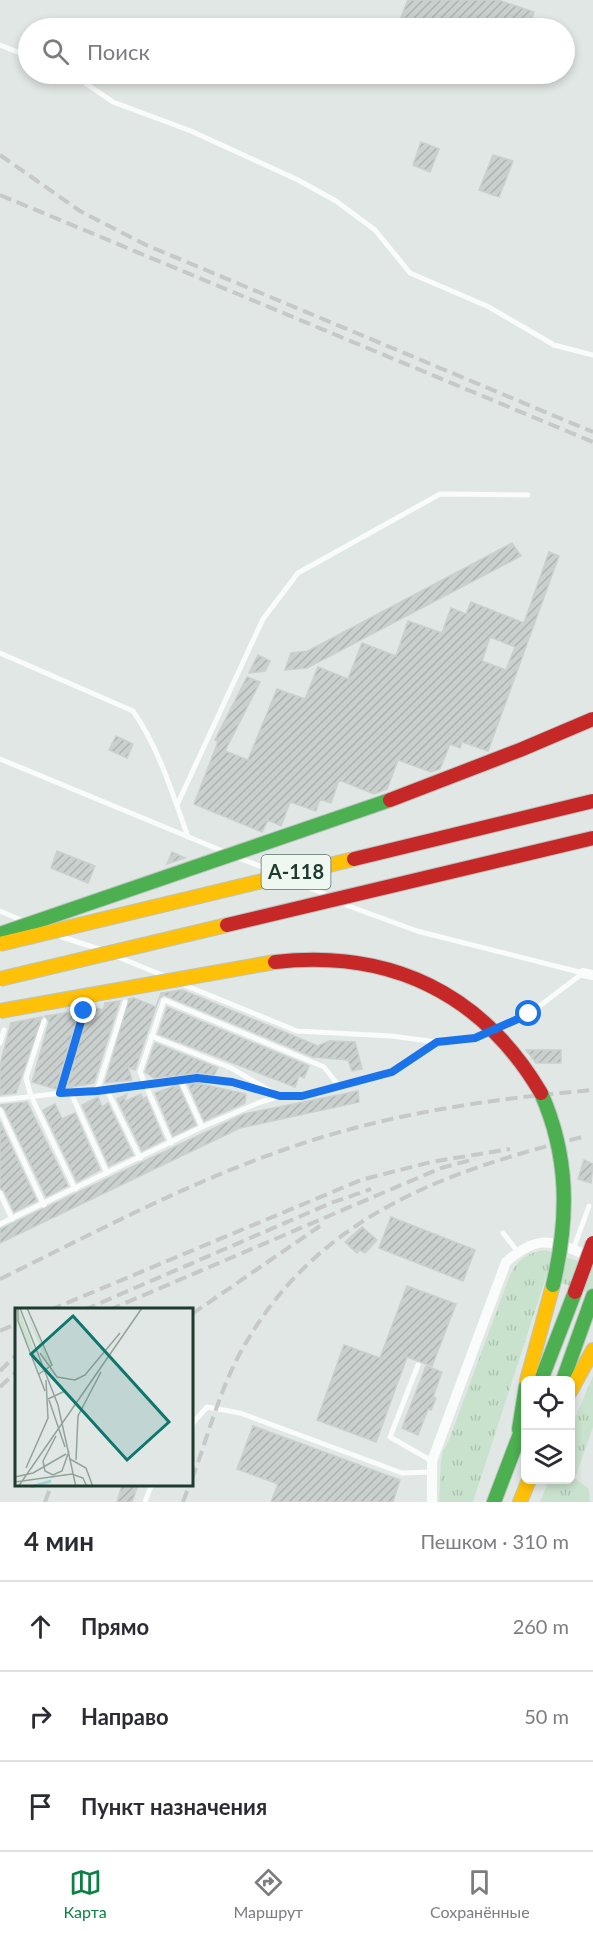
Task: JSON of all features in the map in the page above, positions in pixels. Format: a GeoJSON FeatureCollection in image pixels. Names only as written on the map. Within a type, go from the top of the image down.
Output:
{"type":"FeatureCollection","features":[{"type":"Feature","properties":{"kind":"main road"},"geometry":{"type":"LineString","coordinates":[[0,934],[357,812],[556,737],[593,719]]}},
{"type":"Feature","properties":{"kind":"main road","name":"А-118"},"geometry":{"type":"LineString","coordinates":[[0,944],[593,801]]}},
{"type":"Feature","properties":{"kind":"main road","name":"А-118"},"geometry":{"type":"LineString","coordinates":[[0,979],[593,838]]}},
{"type":"Feature","properties":{"kind":"main road"},"geometry":{"type":"LineString","coordinates":[[0,1011],[250,966],[322,959],[360,962],[397,970],[435,986],[487,1022],[513,1050],[533,1078],[547,1104],[559,1139],[566,1204],[564,1239],[528,1376]]}},
{"type":"Feature","properties":{"kind":"main road"},"geometry":{"type":"LineString","coordinates":[[543,1376],[593,1243]]}},
{"type":"Feature","properties":{"kind":"main road"},"geometry":{"type":"LineString","coordinates":[[565,1376],[593,1298]]}},
{"type":"Feature","properties":{"kind":"main road"},"geometry":{"type":"LineString","coordinates":[[575,1383],[593,1350]]}},
{"type":"Feature","properties":{"kind":"main road"},"geometry":{"type":"LineString","coordinates":[[518,1437],[521,1415]]}},
{"type":"Feature","properties":{"kind":"main road"},"geometry":{"type":"LineString","coordinates":[[494,1502],[521,1429]]}},
{"type":"Feature","properties":{"kind":"main road"},"geometry":{"type":"LineString","coordinates":[[520,1502],[527,1484]]}},
{"type":"Feature","properties":{"kind":"street"},"geometry":{"type":"LineString","coordinates":[[432,1502],[431,1467],[506,1262],[534,1243],[549,1242],[593,1257]]}},
{"type":"Feature","properties":{"kind":"lane"},"geometry":{"type":"LineString","coordinates":[[0,45],[18,52]]}},
{"type":"Feature","properties":{"kind":"lane"},"geometry":{"type":"LineString","coordinates":[[87,84],[113,102],[191,131],[298,180],[336,201],[375,230],[410,273],[489,307],[554,345],[593,355]]}},
{"type":"Feature","properties":{"kind":"lane"},"geometry":{"type":"LineString","coordinates":[[177,805],[263,619],[298,573],[440,494],[528,495]]}},
{"type":"Feature","properties":{"kind":"lane"},"geometry":{"type":"LineString","coordinates":[[0,654],[133,711],[143,725],[188,837]]}},
{"type":"Feature","properties":{"kind":"lane"},"geometry":{"type":"LineString","coordinates":[[0,759],[369,915],[417,931],[588,974]]}},
{"type":"Feature","properties":{"kind":"lane"},"geometry":{"type":"LineString","coordinates":[[0,911],[297,1031],[391,1036],[437,1042],[475,1038],[507,1026],[529,1014],[588,974]]}},
{"type":"Feature","properties":{"kind":"lane"},"geometry":{"type":"LineString","coordinates":[[171,1143],[143,1085],[140,1072],[164,1000],[324,1067],[339,1086]]}},
{"type":"Feature","properties":{"kind":"lane"},"geometry":{"type":"LineString","coordinates":[[97,1091],[125,1002]]}},
{"type":"Feature","properties":{"kind":"lane"},"geometry":{"type":"LineString","coordinates":[[60,1093],[84,1011]]}},
{"type":"Feature","properties":{"kind":"lane"},"geometry":{"type":"LineString","coordinates":[[44,1021],[26,1078],[31,1096],[75,1189]]}},
{"type":"Feature","properties":{"kind":"lane"},"geometry":{"type":"LineString","coordinates":[[0,1043],[4,1030]]}},
{"type":"Feature","properties":{"kind":"lane"},"geometry":{"type":"LineString","coordinates":[[151,1036],[231,1068],[280,1096]]}},
{"type":"Feature","properties":{"kind":"lane"},"geometry":{"type":"LineString","coordinates":[[0,1100],[107,1090],[197,1078],[217,1079],[280,1096],[302,1096],[392,1072],[437,1042]]}},
{"type":"Feature","properties":{"kind":"lane"},"geometry":{"type":"LineString","coordinates":[[181,1081],[202,1127]]}},
{"type":"Feature","properties":{"kind":"lane"},"geometry":{"type":"LineString","coordinates":[[107,1090],[140,1158]]}},
{"type":"Feature","properties":{"kind":"lane"},"geometry":{"type":"LineString","coordinates":[[71,1093],[106,1173]]}},
{"type":"Feature","properties":{"kind":"lane"},"geometry":{"type":"LineString","coordinates":[[0,1224],[202,1127],[280,1096]]}},
{"type":"Feature","properties":{"kind":"lane"},"geometry":{"type":"LineString","coordinates":[[0,1110],[44,1204]]}},
{"type":"Feature","properties":{"kind":"lane"},"geometry":{"type":"LineString","coordinates":[[0,1193],[12,1219]]}},
{"type":"Feature","properties":{"kind":"lane"},"geometry":{"type":"LineString","coordinates":[[573,1250],[589,1206]]}},
{"type":"Feature","properties":{"kind":"lane"},"geometry":{"type":"LineString","coordinates":[[503,1233],[518,1252]]}},
{"type":"Feature","properties":{"kind":"lane"},"geometry":{"type":"LineString","coordinates":[[418,1365],[390,1437],[431,1467]]}},
{"type":"Feature","properties":{"kind":"lane"},"geometry":{"type":"LineString","coordinates":[[194,1422],[207,1407],[240,1413],[402,1473],[431,1467]]}},
{"type":"Feature","properties":{"kind":"lane"},"geometry":{"type":"LineString","coordinates":[[145,1502],[150,1487]]}},
{"type":"Feature","properties":{"kind":"green space"},"geometry":{"type":"Polygon","coordinates":[[[545,1250],[593,1266],[593,1295],[546,1277],[473,1502],[439,1502],[443,1451],[510,1275],[524,1258],[545,1250]]]}},
{"type":"Feature","properties":{"kind":"green space"},"geometry":{"type":"Polygon","coordinates":[[[593,1376],[593,1427],[575,1478],[575,1430],[575,1419],[593,1376]]]}},
{"type":"Feature","properties":{"kind":"green space"},"geometry":{"type":"Polygon","coordinates":[[[575,1478],[589,1489],[590,1502],[540,1502],[547,1484],[575,1484],[575,1478]]]}},
{"type":"Feature","properties":{"kind":"building"},"geometry":{"type":"Polygon","coordinates":[[[408,0],[498,0],[534,12],[532,18],[401,17],[408,0]]]}},
{"type":"Feature","properties":{"kind":"building"},"geometry":{"type":"Polygon","coordinates":[[[421,142],[439,149],[430,172],[413,165],[421,142]]]}},
{"type":"Feature","properties":{"kind":"building"},"geometry":{"type":"Polygon","coordinates":[[[493,155],[513,161],[499,197],[479,190],[493,155]]]}},
{"type":"Feature","properties":{"kind":"building"},"geometry":{"type":"Polygon","coordinates":[[[512,543],[521,556],[307,668],[285,670],[291,653],[308,651],[512,543]]]}},
{"type":"Feature","properties":{"kind":"building"},"geometry":{"type":"Polygon","coordinates":[[[549,552],[559,556],[488,751],[462,742],[460,748],[450,744],[440,769],[431,772],[398,760],[387,789],[374,794],[339,780],[331,803],[320,799],[316,811],[290,802],[281,826],[268,820],[262,832],[194,804],[218,742],[215,740],[247,677],[260,682],[225,751],[248,760],[277,689],[305,699],[318,667],[348,679],[362,643],[396,656],[408,621],[442,633],[451,608],[466,614],[471,602],[524,623],[549,552]],[[490,637],[482,661],[506,670],[515,647],[490,637]]]}},
{"type":"Feature","properties":{"kind":"building"},"geometry":{"type":"Polygon","coordinates":[[[258,655],[270,661],[265,671],[249,673],[258,655]]]}},
{"type":"Feature","properties":{"kind":"building"},"geometry":{"type":"Polygon","coordinates":[[[116,736],[133,744],[127,758],[109,750],[116,736]]]}},
{"type":"Feature","properties":{"kind":"building"},"geometry":{"type":"Polygon","coordinates":[[[57,851],[95,866],[88,883],[51,868],[57,851]]]}},
{"type":"Feature","properties":{"kind":"building"},"geometry":{"type":"Polygon","coordinates":[[[172,852],[185,858],[167,864],[172,852]]]}},
{"type":"Feature","properties":{"kind":"building"},"geometry":{"type":"Polygon","coordinates":[[[182,990],[318,1046],[329,1041],[355,1042],[362,1069],[352,1071],[348,1060],[313,1057],[164,995],[159,998],[161,993],[182,990]]]}},
{"type":"Feature","properties":{"kind":"building"},"geometry":{"type":"Polygon","coordinates":[[[134,998],[156,1007],[135,1070],[128,1067],[132,1080],[105,1083],[129,999],[134,998]]]}},
{"type":"Feature","properties":{"kind":"building"},"geometry":{"type":"Polygon","coordinates":[[[120,1001],[94,1083],[67,1088],[88,1009],[92,1007],[103,1010],[105,1003],[120,1001]]]}},
{"type":"Feature","properties":{"kind":"building"},"geometry":{"type":"Polygon","coordinates":[[[167,1007],[309,1066],[304,1078],[299,1076],[295,1087],[158,1034],[167,1007]]]}},
{"type":"Feature","properties":{"kind":"building"},"geometry":{"type":"Polygon","coordinates":[[[79,1011],[56,1089],[32,1082],[49,1022],[45,1016],[79,1011]]]}},
{"type":"Feature","properties":{"kind":"building"},"geometry":{"type":"Polygon","coordinates":[[[42,1017],[16,1093],[0,1095],[0,1065],[11,1023],[42,1017]]]}},
{"type":"Feature","properties":{"kind":"building"},"geometry":{"type":"Polygon","coordinates":[[[155,1043],[218,1068],[214,1075],[197,1073],[154,1078],[145,1072],[155,1043]]]}},
{"type":"Feature","properties":{"kind":"building"},"geometry":{"type":"Polygon","coordinates":[[[526,1050],[561,1050],[561,1063],[536,1063],[526,1050]]]}},
{"type":"Feature","properties":{"kind":"building"},"geometry":{"type":"Polygon","coordinates":[[[197,1083],[246,1094],[245,1103],[204,1121],[188,1084],[197,1083]]]}},
{"type":"Feature","properties":{"kind":"building"},"geometry":{"type":"Polygon","coordinates":[[[178,1085],[196,1125],[173,1136],[155,1093],[178,1085]]]}},
{"type":"Feature","properties":{"kind":"building"},"geometry":{"type":"Polygon","coordinates":[[[358,1091],[359,1102],[240,1128],[0,1243],[0,1229],[244,1114],[358,1091]]]}},
{"type":"Feature","properties":{"kind":"building"},"geometry":{"type":"Polygon","coordinates":[[[127,1094],[124,1102],[141,1094],[143,1099],[146,1097],[164,1140],[142,1151],[117,1099],[127,1094]]]}},
{"type":"Feature","properties":{"kind":"building"},"geometry":{"type":"Polygon","coordinates":[[[98,1097],[102,1107],[108,1103],[133,1155],[109,1166],[82,1105],[98,1097]]]}},
{"type":"Feature","properties":{"kind":"building"},"geometry":{"type":"Polygon","coordinates":[[[27,1102],[68,1186],[46,1197],[4,1108],[0,1105],[27,1102]]]}},
{"type":"Feature","properties":{"kind":"building"},"geometry":{"type":"Polygon","coordinates":[[[55,1104],[62,1119],[75,1113],[100,1170],[77,1182],[43,1110],[55,1104]]]}},
{"type":"Feature","properties":{"kind":"building"},"geometry":{"type":"Polygon","coordinates":[[[0,1122],[37,1201],[14,1212],[4,1191],[0,1188],[0,1122]]]}},
{"type":"Feature","properties":{"kind":"building"},"geometry":{"type":"Polygon","coordinates":[[[584,1160],[593,1164],[591,1183],[578,1179],[584,1160]]]}},
{"type":"Feature","properties":{"kind":"building"},"geometry":{"type":"Polygon","coordinates":[[[391,1217],[475,1250],[463,1281],[379,1248],[391,1217]]]}},
{"type":"Feature","properties":{"kind":"building"},"geometry":{"type":"Polygon","coordinates":[[[362,1227],[377,1240],[365,1253],[360,1250],[357,1253],[345,1242],[362,1227]]]}},
{"type":"Feature","properties":{"kind":"building"},"geometry":{"type":"Polygon","coordinates":[[[407,1286],[456,1304],[432,1366],[407,1357],[376,1442],[317,1420],[344,1345],[380,1358],[407,1286]]]}},
{"type":"Feature","properties":{"kind":"building"},"geometry":{"type":"Polygon","coordinates":[[[426,1366],[442,1372],[433,1397],[436,1398],[431,1410],[428,1409],[418,1435],[402,1428],[426,1366]]]}},
{"type":"Feature","properties":{"kind":"building"},"geometry":{"type":"Polygon","coordinates":[[[253,1426],[400,1480],[393,1502],[271,1502],[278,1484],[237,1469],[253,1426]]]}},
{"type":"Feature","properties":{"kind":"building"},"geometry":{"type":"Polygon","coordinates":[[[121,1487],[137,1487],[132,1502],[117,1502],[121,1487]]]}},
{"type":"Feature","properties":{"kind":"railway"},"geometry":{"type":"LineString","coordinates":[[0,155],[80,211],[146,245],[593,432]]}},
{"type":"Feature","properties":{"kind":"railway"},"geometry":{"type":"LineString","coordinates":[[0,195],[593,442]]}},
{"type":"Feature","properties":{"kind":"railway"},"geometry":{"type":"LineString","coordinates":[[0,1279],[213,1177],[323,1137],[399,1117],[476,1103],[593,1090]]}},
{"type":"Feature","properties":{"kind":"railway"},"geometry":{"type":"LineString","coordinates":[[194,1473],[218,1403],[237,1359],[267,1311],[302,1270],[341,1237],[383,1209],[429,1186],[478,1167],[582,1137]]}},
{"type":"Feature","properties":{"kind":"railway"},"geometry":{"type":"LineString","coordinates":[[55,1308],[361,1180],[431,1162],[510,1149]]}},
{"type":"Feature","properties":{"kind":"railway"},"geometry":{"type":"LineString","coordinates":[[114,1308],[441,1168],[475,1159]]}},
{"type":"Feature","properties":{"kind":"railway"},"geometry":{"type":"LineString","coordinates":[[89,1308],[331,1203],[371,1189]]}},
{"type":"Feature","properties":{"kind":"railway"},"geometry":{"type":"LineString","coordinates":[[194,1313],[320,1226]]}},
{"type":"Feature","properties":{"kind":"railway"},"geometry":{"type":"LineString","coordinates":[[0,1331],[15,1324]]}},
{"type":"Feature","properties":{"kind":"railway"},"geometry":{"type":"LineString","coordinates":[[0,1371],[15,1356]]}},
{"type":"Feature","properties":{"kind":"railway"},"geometry":{"type":"LineString","coordinates":[[0,1387],[15,1373]]}},
{"type":"Feature","properties":{"kind":"railway"},"geometry":{"type":"LineString","coordinates":[[45,1502],[51,1487]]}},
{"type":"Feature","properties":{"kind":"railway"},"geometry":{"type":"LineString","coordinates":[[183,1502],[189,1487]]}},
{"type":"Feature","properties":{"kind":"traffic: fast"},"geometry":{"type":"LineString","coordinates":[[0,934],[390,800]]}},
{"type":"Feature","properties":{"kind":"traffic: fast"},"geometry":{"type":"LineString","coordinates":[[541,1093],[557,1140],[564,1188],[562,1236],[553,1285]]}},
{"type":"Feature","properties":{"kind":"traffic: fast"},"geometry":{"type":"LineString","coordinates":[[543,1376],[575,1292]]}},
{"type":"Feature","properties":{"kind":"traffic: fast"},"geometry":{"type":"LineString","coordinates":[[564,1376],[593,1296]]}},
{"type":"Feature","properties":{"kind":"traffic: fast"},"geometry":{"type":"LineString","coordinates":[[519,1429],[521,1417]]}},
{"type":"Feature","properties":{"kind":"traffic: fast"},"geometry":{"type":"LineString","coordinates":[[494,1502],[521,1430]]}},
{"type":"Feature","properties":{"kind":"traffic: slow"},"geometry":{"type":"LineString","coordinates":[[0,944],[354,859]]}},
{"type":"Feature","properties":{"kind":"traffic: slow"},"geometry":{"type":"LineString","coordinates":[[0,979],[227,925]]}},
{"type":"Feature","properties":{"kind":"traffic: slow"},"geometry":{"type":"LineString","coordinates":[[0,1011],[275,962]]}},
{"type":"Feature","properties":{"kind":"traffic: slow"},"geometry":{"type":"LineString","coordinates":[[528,1376],[553,1285]]}},
{"type":"Feature","properties":{"kind":"traffic: slow"},"geometry":{"type":"LineString","coordinates":[[575,1383],[593,1350]]}},
{"type":"Feature","properties":{"kind":"traffic: slow"},"geometry":{"type":"LineString","coordinates":[[520,1502],[527,1484]]}},
{"type":"Feature","properties":{"kind":"traffic: jam"},"geometry":{"type":"LineString","coordinates":[[390,800],[593,719]]}},
{"type":"Feature","properties":{"kind":"traffic: jam"},"geometry":{"type":"LineString","coordinates":[[354,859],[593,801]]}},
{"type":"Feature","properties":{"kind":"traffic: jam"},"geometry":{"type":"LineString","coordinates":[[227,925],[593,838]]}},
{"type":"Feature","properties":{"kind":"traffic: jam"},"geometry":{"type":"LineString","coordinates":[[275,962],[317,960],[357,963],[394,971],[429,985],[461,1004],[491,1029],[517,1058],[541,1093]]}},
{"type":"Feature","properties":{"kind":"traffic: jam"},"geometry":{"type":"LineString","coordinates":[[575,1292],[593,1243]]}},
{"type":"Feature","properties":{"kind":"route"},"geometry":{"type":"LineString","coordinates":[[84,1011],[60,1093],[97,1091],[197,1078],[232,1082],[280,1096],[302,1096],[392,1072],[437,1042],[475,1038],[507,1026],[529,1014]]}}]}
